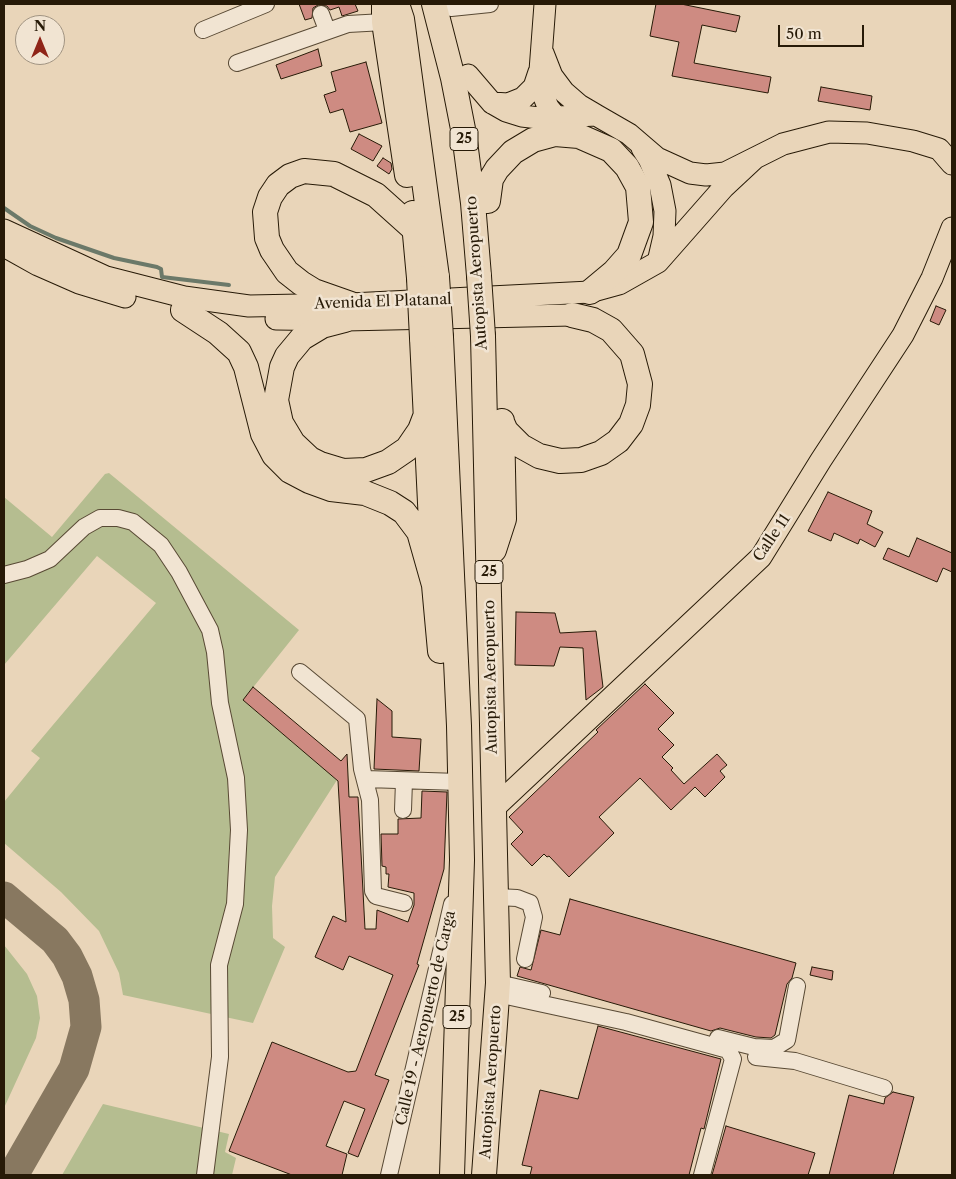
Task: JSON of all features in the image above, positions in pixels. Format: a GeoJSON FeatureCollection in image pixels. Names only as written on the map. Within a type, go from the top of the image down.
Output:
{"type":"FeatureCollection","features":[{"type":"Feature","properties":{"kind":"highway"},"geometry":{"type":"LineString","coordinates":[[445,5],[468,75],[488,201]]}},
{"type":"Feature","properties":{"kind":"highway","name":"Autopista Aeropuerto"},"geometry":{"type":"LineString","coordinates":[[445,5],[451,69],[464,134],[473,203],[487,276],[490,336],[489,564],[493,809],[497,897],[497,989],[484,1175]]}},
{"type":"Feature","properties":{"kind":"highway"},"geometry":{"type":"LineString","coordinates":[[388,10],[415,230],[428,277]]}},
{"type":"Feature","properties":{"kind":"highway","name":"25"},"geometry":{"type":"LineString","coordinates":[[388,10],[402,18],[428,277],[458,726],[462,860],[452,1175]]}},
{"type":"Feature","properties":{"kind":"highway"},"geometry":{"type":"LineString","coordinates":[[487,276],[488,201],[491,179],[497,169],[513,152],[533,140],[556,134],[579,136],[601,144],[620,158],[638,188],[642,210],[639,234],[630,255],[590,292]]}},
{"type":"Feature","properties":{"kind":"highway"},"geometry":{"type":"LineString","coordinates":[[415,230],[376,194],[334,174],[304,171],[290,176],[278,185],[270,197],[265,212],[267,238],[272,250],[287,272],[301,283],[348,312],[307,335],[294,347],[282,366],[277,383],[276,400],[281,423],[293,443],[310,459],[331,468],[354,471],[377,467],[398,456],[414,440],[425,419],[431,338]]}},
{"type":"Feature","properties":{"kind":"highway"},"geometry":{"type":"LineString","coordinates":[[183,310],[218,332],[239,352],[246,368],[263,434],[274,455],[290,470],[308,481],[331,489],[365,493],[390,503],[404,512],[418,532],[434,585]]}},
{"type":"Feature","properties":{"kind":"highway"},"geometry":{"type":"LineString","coordinates":[[502,422],[506,431],[521,446],[539,456],[560,461],[581,460],[601,453],[618,441],[631,424],[638,405],[640,384],[632,354],[611,330],[593,320],[572,315]]}},
{"type":"Feature","properties":{"kind":"highway"},"geometry":{"type":"LineString","coordinates":[[489,564],[504,519],[502,422],[490,336]]}},
{"type":"Feature","properties":{"kind":"highway"},"geometry":{"type":"LineString","coordinates":[[425,408],[434,585],[440,658],[458,726]]}},
{"type":"Feature","properties":{"kind":"main road"},"geometry":{"type":"LineString","coordinates":[[545,4],[541,39],[540,72],[542,96],[556,117]]}},
{"type":"Feature","properties":{"kind":"main road","name":"Avenida El Platanal"},"geometry":{"type":"LineString","coordinates":[[541,39],[544,58],[552,76],[564,92],[579,105],[613,123],[657,158],[674,167],[706,175],[725,173],[798,138],[829,132],[849,131],[939,149],[952,164]]}},
{"type":"Feature","properties":{"kind":"main road"},"geometry":{"type":"LineString","coordinates":[[492,102],[508,104],[523,98],[534,87],[540,72]]}},
{"type":"Feature","properties":{"kind":"main road"},"geometry":{"type":"LineString","coordinates":[[468,75],[478,90],[506,111],[522,116],[539,118],[596,115]]}},
{"type":"Feature","properties":{"kind":"main road"},"geometry":{"type":"LineString","coordinates":[[638,142],[652,165],[663,198],[664,236],[658,262]]}},
{"type":"Feature","properties":{"kind":"main road","name":"Avenida El Platanal"},"geometry":{"type":"LineString","coordinates":[[4,246],[38,265],[86,285],[124,297],[183,310],[245,318],[348,312],[590,292],[619,284],[658,262],[724,186],[754,159]]}},
{"type":"Feature","properties":{"kind":"main road","name":"Calle 11"},"geometry":{"type":"LineString","coordinates":[[493,809],[761,557],[821,460],[903,335],[932,278],[952,228]]}},
{"type":"Feature","properties":{"kind":"main road","name":"Avenida El Platanal"},"geometry":{"type":"LineString","coordinates":[[4,230],[49,253],[106,277],[184,297],[249,306],[348,312],[572,315]]}},
{"type":"Feature","properties":{"kind":"street"},"geometry":{"type":"LineString","coordinates":[[202,30],[266,4]]}},
{"type":"Feature","properties":{"kind":"street"},"geometry":{"type":"LineString","coordinates":[[445,5],[493,4]]}},
{"type":"Feature","properties":{"kind":"street"},"geometry":{"type":"LineString","coordinates":[[237,63],[388,10]]}},
{"type":"Feature","properties":{"kind":"street"},"geometry":{"type":"LineString","coordinates":[[321,14],[327,30]]}},
{"type":"Feature","properties":{"kind":"street"},"geometry":{"type":"LineString","coordinates":[[4,575],[26,569],[50,559],[84,527],[92,522],[100,518],[118,518],[132,522],[161,545],[183,579],[210,630],[215,652],[220,703],[236,778],[239,830],[235,904],[219,966],[220,1057],[205,1175]]}},
{"type":"Feature","properties":{"kind":"street"},"geometry":{"type":"LineString","coordinates":[[300,672],[357,719],[362,769],[370,800],[372,891],[376,896],[404,904]]}},
{"type":"Feature","properties":{"kind":"street"},"geometry":{"type":"LineString","coordinates":[[366,779],[459,782]]}},
{"type":"Feature","properties":{"kind":"street"},"geometry":{"type":"LineString","coordinates":[[403,810],[404,781]]}},
{"type":"Feature","properties":{"kind":"street","name":"Calle 19 - Aeropuerto de Carga"},"geometry":{"type":"LineString","coordinates":[[389,1175],[435,985],[462,860]]}},
{"type":"Feature","properties":{"kind":"street"},"geometry":{"type":"LineString","coordinates":[[497,897],[517,898],[530,903],[534,917],[525,959]]}},
{"type":"Feature","properties":{"kind":"street"},"geometry":{"type":"LineString","coordinates":[[497,989],[754,1047],[774,1048],[787,1040],[797,986]]}},
{"type":"Feature","properties":{"kind":"street"},"geometry":{"type":"LineString","coordinates":[[497,989],[728,1050],[733,1059],[702,1175]]}},
{"type":"Feature","properties":{"kind":"street"},"geometry":{"type":"LineString","coordinates":[[731,1055],[796,1061],[884,1088]]}},
{"type":"Feature","properties":{"kind":"green space"},"geometry":{"type":"Polygon","coordinates":[[[109,473],[299,630],[243,700],[337,780],[275,877],[272,906],[273,938],[285,947],[253,1023],[123,995],[119,973],[99,931],[61,892],[4,843],[4,802],[40,758],[31,751],[156,603],[97,556],[4,665],[4,497],[52,537],[105,474],[109,473]]]}},
{"type":"Feature","properties":{"kind":"green space"},"geometry":{"type":"Polygon","coordinates":[[[4,945],[27,974],[37,996],[40,1018],[36,1038],[4,1108],[4,945]]]}},
{"type":"Feature","properties":{"kind":"green space"},"geometry":{"type":"Polygon","coordinates":[[[103,1104],[229,1134],[225,1152],[236,1158],[232,1175],[62,1175],[103,1104]]]}},
{"type":"Feature","properties":{"kind":"building"},"geometry":{"type":"Polygon","coordinates":[[[299,4],[355,4],[358,11],[342,16],[339,7],[330,10],[327,6],[318,5],[313,8],[312,18],[305,20],[299,4]]]}},
{"type":"Feature","properties":{"kind":"building"},"geometry":{"type":"Polygon","coordinates":[[[656,4],[681,4],[740,16],[736,32],[702,25],[694,63],[771,77],[768,93],[672,76],[679,42],[650,36],[656,4]]]}},
{"type":"Feature","properties":{"kind":"building"},"geometry":{"type":"Polygon","coordinates":[[[318,49],[322,66],[281,79],[276,65],[318,49]]]}},
{"type":"Feature","properties":{"kind":"building"},"geometry":{"type":"Polygon","coordinates":[[[366,62],[382,123],[350,132],[343,109],[330,113],[324,95],[336,91],[331,72],[366,62]]]}},
{"type":"Feature","properties":{"kind":"building"},"geometry":{"type":"Polygon","coordinates":[[[821,87],[872,96],[870,110],[818,101],[821,87]]]}},
{"type":"Feature","properties":{"kind":"building"},"geometry":{"type":"Polygon","coordinates":[[[359,134],[382,146],[373,161],[351,149],[359,134]]]}},
{"type":"Feature","properties":{"kind":"building"},"geometry":{"type":"Polygon","coordinates":[[[383,158],[391,163],[392,169],[389,174],[377,166],[383,158]]]}},
{"type":"Feature","properties":{"kind":"building"},"geometry":{"type":"Polygon","coordinates":[[[936,306],[946,310],[939,325],[930,321],[936,306]]]}},
{"type":"Feature","properties":{"kind":"building"},"geometry":{"type":"Polygon","coordinates":[[[828,492],[872,511],[867,524],[883,532],[875,547],[860,539],[858,544],[834,533],[831,541],[808,531],[828,492]]]}},
{"type":"Feature","properties":{"kind":"building"},"geometry":{"type":"Polygon","coordinates":[[[917,538],[952,553],[952,572],[943,568],[937,582],[883,559],[888,548],[909,557],[917,538]]]}},
{"type":"Feature","properties":{"kind":"building"},"geometry":{"type":"Polygon","coordinates":[[[516,612],[555,613],[560,633],[596,631],[603,687],[586,700],[583,648],[560,647],[554,666],[515,665],[516,612]]]}},
{"type":"Feature","properties":{"kind":"building"},"geometry":{"type":"Polygon","coordinates":[[[645,684],[674,713],[658,729],[674,745],[662,757],[673,768],[671,770],[684,784],[717,754],[727,765],[720,771],[725,777],[705,797],[695,787],[671,810],[640,778],[599,817],[614,833],[569,877],[549,856],[547,857],[544,854],[532,866],[511,844],[523,832],[509,817],[645,684]]]}},
{"type":"Feature","properties":{"kind":"building"},"geometry":{"type":"Polygon","coordinates":[[[253,687],[341,761],[347,754],[349,797],[358,797],[365,929],[376,929],[377,910],[408,922],[414,905],[414,893],[388,887],[389,874],[386,874],[386,867],[382,866],[381,834],[398,834],[398,819],[421,818],[422,791],[447,792],[444,869],[417,964],[419,965],[375,1075],[389,1080],[358,1157],[348,1153],[365,1109],[344,1101],[326,1146],[347,1154],[342,1175],[292,1175],[229,1151],[272,1042],[348,1072],[356,1071],[393,975],[349,956],[343,970],[315,957],[333,916],[346,922],[338,781],[243,700],[253,687]]]}},
{"type":"Feature","properties":{"kind":"building"},"geometry":{"type":"Polygon","coordinates":[[[377,699],[392,711],[392,737],[421,739],[419,771],[374,769],[377,699]]]}},
{"type":"Feature","properties":{"kind":"building"},"geometry":{"type":"Polygon","coordinates":[[[570,899],[796,963],[792,978],[787,984],[775,1035],[771,1038],[756,1037],[720,1028],[711,1031],[517,976],[520,967],[531,970],[541,930],[560,935],[570,899]]]}},
{"type":"Feature","properties":{"kind":"building"},"geometry":{"type":"Polygon","coordinates":[[[812,967],[833,971],[832,980],[810,975],[812,967]]]}},
{"type":"Feature","properties":{"kind":"building"},"geometry":{"type":"Polygon","coordinates":[[[598,1026],[721,1059],[704,1129],[701,1128],[689,1175],[530,1175],[532,1167],[522,1165],[540,1090],[578,1099],[598,1026]]]}},
{"type":"Feature","properties":{"kind":"building"},"geometry":{"type":"Polygon","coordinates":[[[893,1092],[914,1097],[893,1175],[829,1175],[849,1095],[884,1104],[885,1098],[893,1092]]]}},
{"type":"Feature","properties":{"kind":"building"},"geometry":{"type":"Polygon","coordinates":[[[726,1126],[815,1153],[808,1175],[712,1175],[726,1126]]]}},
{"type":"Feature","properties":{"kind":"waterway"},"geometry":{"type":"LineString","coordinates":[[4,208],[30,226],[56,238],[114,258],[157,267],[161,269],[162,277],[229,285]]}},
{"type":"Feature","properties":{"kind":"taxiway"},"geometry":{"type":"LineString","coordinates":[[4,897],[55,940],[67,956],[77,976],[84,1000],[86,1027],[74,1069],[13,1175]]}}]}
